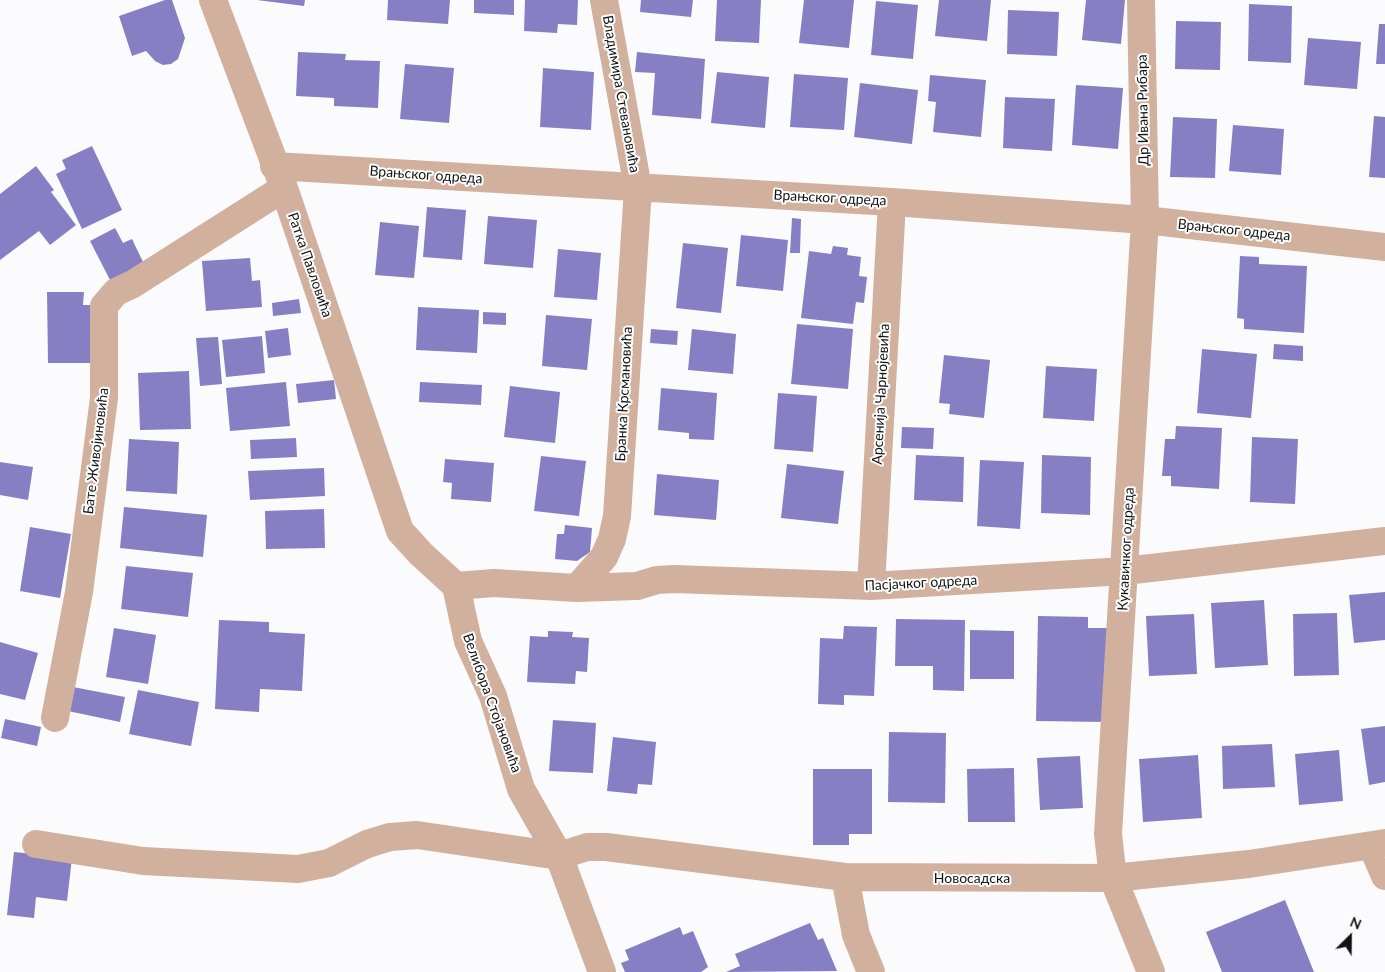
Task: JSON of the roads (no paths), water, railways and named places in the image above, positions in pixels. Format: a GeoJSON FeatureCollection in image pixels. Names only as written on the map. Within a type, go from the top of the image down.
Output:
{"type":"FeatureCollection","features":[{"type":"Feature","properties":{"kind":"street","name":"Ратка Павловића"},"geometry":{"type":"LineString","coordinates":[[213,0],[279,177],[400,531],[421,554],[456,586]]}},
{"type":"Feature","properties":{"kind":"street","name":"Владимира Стевановића"},"geometry":{"type":"LineString","coordinates":[[604,0],[638,188]]}},
{"type":"Feature","properties":{"kind":"street","name":"Др Ивана Рибара"},"geometry":{"type":"LineString","coordinates":[[1141,0],[1146,220]]}},
{"type":"Feature","properties":{"kind":"street","name":"Врањског одреда"},"geometry":{"type":"LineString","coordinates":[[279,177],[638,188],[892,202],[1146,220],[1385,246]]}},
{"type":"Feature","properties":{"kind":"street","name":"Бате Живојиновића"},"geometry":{"type":"LineString","coordinates":[[55,718],[79,592],[104,398],[104,306],[116,292],[133,284],[279,177]]}},
{"type":"Feature","properties":{"kind":"street","name":"Бранка Крсмановића"},"geometry":{"type":"LineString","coordinates":[[578,588],[604,557],[612,539],[617,516],[638,188]]}},
{"type":"Feature","properties":{"kind":"street","name":"Арсенија Чарнојевића"},"geometry":{"type":"LineString","coordinates":[[871,586],[892,202]]}},
{"type":"Feature","properties":{"kind":"street","name":"Кукавичког одреда"},"geometry":{"type":"LineString","coordinates":[[1146,220],[1108,834],[1113,878],[1151,972]]}},
{"type":"Feature","properties":{"kind":"street","name":"Пасјачког одреда"},"geometry":{"type":"LineString","coordinates":[[456,586],[494,583],[578,588],[637,586],[657,580],[674,579],[871,586],[1125,571],[1385,541]]}},
{"type":"Feature","properties":{"kind":"street","name":"Велибора Стојановића"},"geometry":{"type":"LineString","coordinates":[[456,586],[468,640],[492,696],[522,789],[559,856],[602,972]]}},
{"type":"Feature","properties":{"kind":"street"},"geometry":{"type":"LineString","coordinates":[[36,844],[143,861],[298,869],[329,863],[367,844],[390,837],[417,835],[559,856]]}},
{"type":"Feature","properties":{"kind":"street","name":"Новосадска"},"geometry":{"type":"LineString","coordinates":[[559,856],[587,847],[606,847],[845,877],[1113,878],[1249,864],[1378,845]]}},
{"type":"Feature","properties":{"kind":"street"},"geometry":{"type":"LineString","coordinates":[[1378,845],[1385,876]]}},
{"type":"Feature","properties":{"kind":"street"},"geometry":{"type":"LineString","coordinates":[[845,877],[856,935],[871,972]]}}]}
